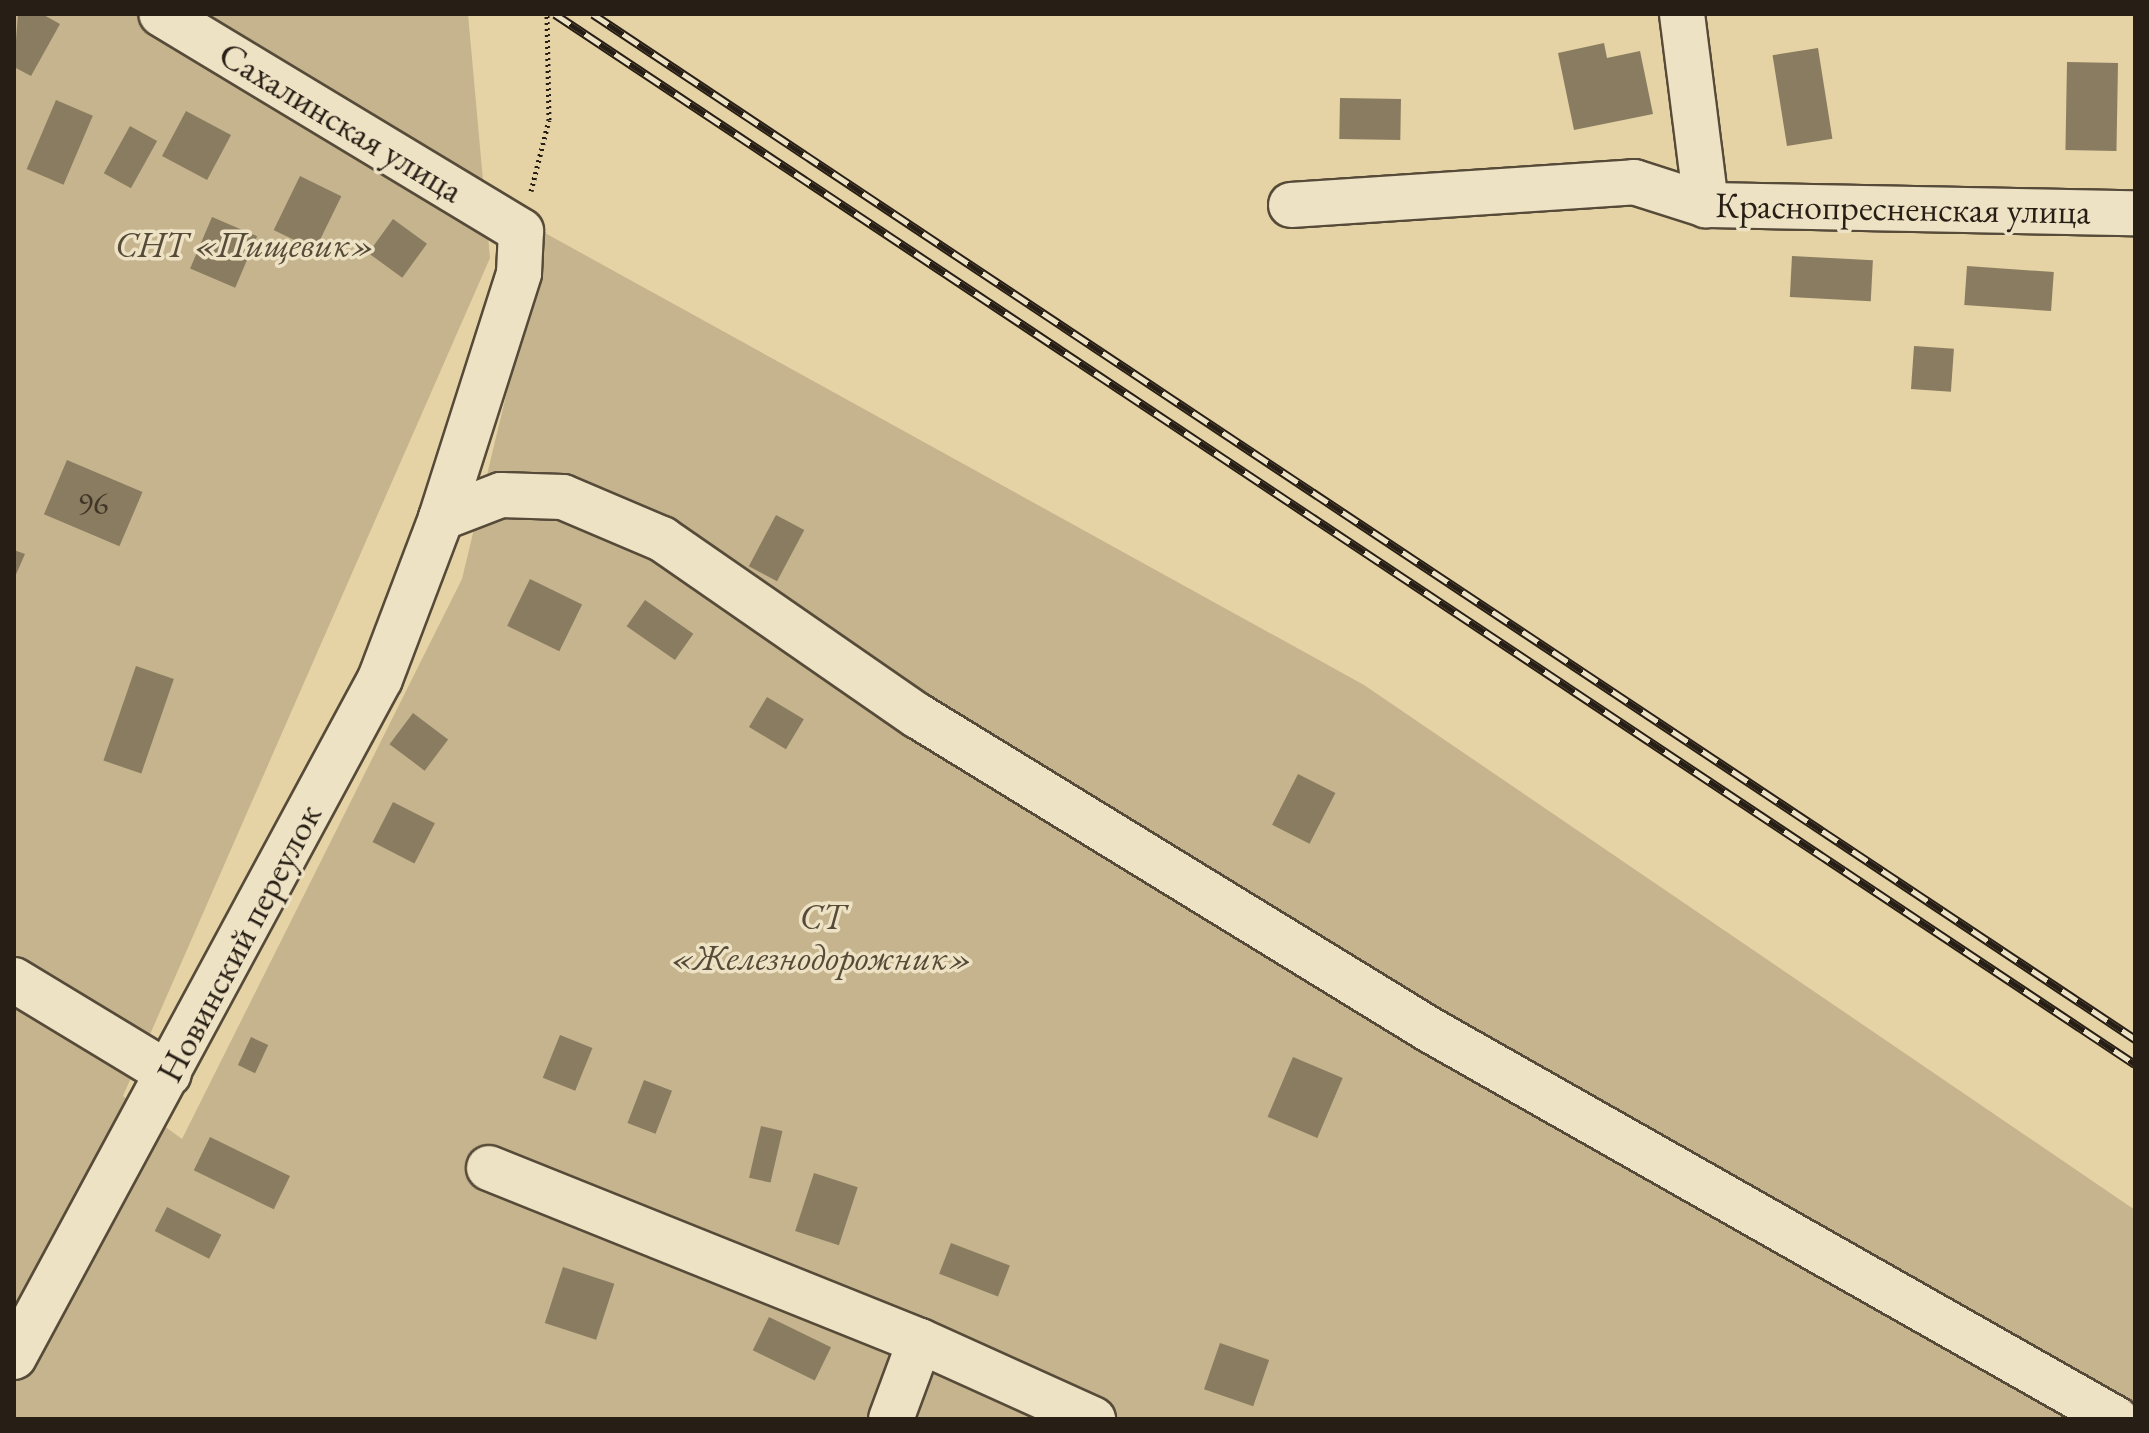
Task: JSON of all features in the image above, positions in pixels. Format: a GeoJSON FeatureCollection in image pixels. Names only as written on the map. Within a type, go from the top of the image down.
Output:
{"type":"FeatureCollection","features":[{"type":"Feature","properties":{"kind":"street","name":"Сахалинская улица"},"geometry":{"type":"LineString","coordinates":[[161,14],[521,231]]}},
{"type":"Feature","properties":{"kind":"street"},"geometry":{"type":"LineString","coordinates":[[1682,14],[1706,205]]}},
{"type":"Feature","properties":{"kind":"street","name":"Краснопресненская улица"},"geometry":{"type":"LineString","coordinates":[[1291,205],[1634,182],[1706,205],[2135,213]]}},
{"type":"Feature","properties":{"kind":"street","name":"Новинский переулок"},"geometry":{"type":"LineString","coordinates":[[14,1357],[380,679],[441,518],[519,273],[521,231]]}},
{"type":"Feature","properties":{"kind":"street"},"geometry":{"type":"LineString","coordinates":[[441,518],[501,495],[563,497],[662,539],[918,716],[1430,1030],[2116,1419]]}},
{"type":"Feature","properties":{"kind":"street"},"geometry":{"type":"LineString","coordinates":[[14,980],[169,1074]]}},
{"type":"Feature","properties":{"kind":"street"},"geometry":{"type":"LineString","coordinates":[[489,1168],[920,1341],[1093,1419]]}},
{"type":"Feature","properties":{"kind":"street"},"geometry":{"type":"LineString","coordinates":[[891,1419],[920,1341]]}},
{"type":"Feature","properties":{"kind":"path"},"geometry":{"type":"LineString","coordinates":[[521,231],[549,120],[547,14]]}},
{"type":"Feature","properties":{"kind":"green space","name":"СТ «Железнодорожник»"},"geometry":{"type":"Polygon","coordinates":[[[14,14],[468,14],[490,258],[123,1096],[182,1139],[462,579],[545,233],[1364,685],[2135,1210],[2135,1419],[14,1419],[14,14]]]}},
{"type":"Feature","properties":{"kind":"building"},"geometry":{"type":"Polygon","coordinates":[[[18,14],[42,14],[60,24],[31,76],[14,67],[18,14]]]}},
{"type":"Feature","properties":{"kind":"building"},"geometry":{"type":"Polygon","coordinates":[[[1604,43],[1607,58],[1640,51],[1653,114],[1574,130],[1558,53],[1604,43]]]}},
{"type":"Feature","properties":{"kind":"building"},"geometry":{"type":"Polygon","coordinates":[[[1818,48],[1832,139],[1787,146],[1773,55],[1818,48]]]}},
{"type":"Feature","properties":{"kind":"building"},"geometry":{"type":"Polygon","coordinates":[[[2067,62],[2118,63],[2116,151],[2065,150],[2067,62]]]}},
{"type":"Feature","properties":{"kind":"building"},"geometry":{"type":"Polygon","coordinates":[[[1340,98],[1401,99],[1400,140],[1339,139],[1340,98]]]}},
{"type":"Feature","properties":{"kind":"building"},"geometry":{"type":"Polygon","coordinates":[[[56,100],[93,116],[64,185],[27,169],[56,100]]]}},
{"type":"Feature","properties":{"kind":"building"},"geometry":{"type":"Polygon","coordinates":[[[186,111],[231,135],[207,180],[162,156],[186,111]]]}},
{"type":"Feature","properties":{"kind":"building"},"geometry":{"type":"Polygon","coordinates":[[[130,126],[157,141],[131,188],[104,173],[130,126]]]}},
{"type":"Feature","properties":{"kind":"building"},"geometry":{"type":"Polygon","coordinates":[[[300,176],[341,196],[315,250],[274,230],[300,176]]]}},
{"type":"Feature","properties":{"kind":"building"},"geometry":{"type":"Polygon","coordinates":[[[212,217],[257,236],[235,288],[190,269],[212,217]]]}},
{"type":"Feature","properties":{"kind":"building"},"geometry":{"type":"Polygon","coordinates":[[[393,219],[427,244],[402,278],[368,253],[393,219]]]}},
{"type":"Feature","properties":{"kind":"building"},"geometry":{"type":"Polygon","coordinates":[[[1792,256],[1873,260],[1871,301],[1790,297],[1792,256]]]}},
{"type":"Feature","properties":{"kind":"building"},"geometry":{"type":"Polygon","coordinates":[[[1967,266],[2054,272],[2051,311],[1964,305],[1967,266]]]}},
{"type":"Feature","properties":{"kind":"building"},"geometry":{"type":"Polygon","coordinates":[[[1914,346],[1954,349],[1951,392],[1911,389],[1914,346]]]}},
{"type":"Feature","properties":{"kind":"building"},"geometry":{"type":"Polygon","coordinates":[[[67,460],[142,492],[119,546],[44,514],[67,460]]]}},
{"type":"Feature","properties":{"kind":"building"},"geometry":{"type":"Polygon","coordinates":[[[776,515],[804,530],[777,581],[749,566],[776,515]]]}},
{"type":"Feature","properties":{"kind":"building"},"geometry":{"type":"Polygon","coordinates":[[[14,550],[25,554],[14,579],[14,550]]]}},
{"type":"Feature","properties":{"kind":"building"},"geometry":{"type":"Polygon","coordinates":[[[530,579],[582,604],[559,651],[507,626],[530,579]]]}},
{"type":"Feature","properties":{"kind":"building"},"geometry":{"type":"Polygon","coordinates":[[[645,600],[693,634],[675,660],[627,626],[645,600]]]}},
{"type":"Feature","properties":{"kind":"building"},"geometry":{"type":"Polygon","coordinates":[[[136,666],[174,679],[141,774],[103,761],[136,666]]]}},
{"type":"Feature","properties":{"kind":"building"},"geometry":{"type":"Polygon","coordinates":[[[767,697],[804,719],[786,749],[749,727],[767,697]]]}},
{"type":"Feature","properties":{"kind":"building"},"geometry":{"type":"Polygon","coordinates":[[[413,713],[448,739],[425,771],[390,744],[413,713]]]}},
{"type":"Feature","properties":{"kind":"building"},"geometry":{"type":"Polygon","coordinates":[[[1298,774],[1335,793],[1310,844],[1272,825],[1298,774]]]}},
{"type":"Feature","properties":{"kind":"building"},"geometry":{"type":"Polygon","coordinates":[[[393,802],[435,823],[414,863],[373,842],[393,802]]]}},
{"type":"Feature","properties":{"kind":"building"},"geometry":{"type":"Polygon","coordinates":[[[560,1035],[592,1048],[575,1091],[543,1078],[560,1035]]]}},
{"type":"Feature","properties":{"kind":"building"},"geometry":{"type":"Polygon","coordinates":[[[251,1037],[268,1045],[255,1073],[238,1065],[251,1037]]]}},
{"type":"Feature","properties":{"kind":"building"},"geometry":{"type":"Polygon","coordinates":[[[1293,1057],[1343,1078],[1317,1138],[1268,1117],[1293,1057]]]}},
{"type":"Feature","properties":{"kind":"building"},"geometry":{"type":"Polygon","coordinates":[[[644,1080],[672,1091],[656,1134],[628,1123],[644,1080]]]}},
{"type":"Feature","properties":{"kind":"building"},"geometry":{"type":"Polygon","coordinates":[[[761,1126],[782,1131],[771,1183],[749,1178],[761,1126]]]}},
{"type":"Feature","properties":{"kind":"building"},"geometry":{"type":"Polygon","coordinates":[[[210,1137],[290,1176],[274,1209],[194,1170],[210,1137]]]}},
{"type":"Feature","properties":{"kind":"building"},"geometry":{"type":"Polygon","coordinates":[[[814,1173],[858,1187],[839,1245],[795,1231],[814,1173]]]}},
{"type":"Feature","properties":{"kind":"building"},"geometry":{"type":"Polygon","coordinates":[[[167,1207],[221,1235],[209,1259],[155,1231],[167,1207]]]}},
{"type":"Feature","properties":{"kind":"building"},"geometry":{"type":"Polygon","coordinates":[[[951,1243],[1010,1266],[998,1296],[939,1274],[951,1243]]]}},
{"type":"Feature","properties":{"kind":"building"},"geometry":{"type":"Polygon","coordinates":[[[563,1267],[614,1284],[596,1340],[545,1323],[563,1267]]]}},
{"type":"Feature","properties":{"kind":"building"},"geometry":{"type":"Polygon","coordinates":[[[769,1317],[831,1347],[815,1381],[753,1350],[769,1317]]]}},
{"type":"Feature","properties":{"kind":"building"},"geometry":{"type":"Polygon","coordinates":[[[1220,1343],[1269,1360],[1253,1406],[1204,1389],[1220,1343]]]}},
{"type":"Feature","properties":{"kind":"railway"},"geometry":{"type":"LineString","coordinates":[[555,14],[2135,1064]]}},
{"type":"Feature","properties":{"kind":"railway"},"geometry":{"type":"LineString","coordinates":[[593,14],[2135,1039]]}},
{"type":"Feature","properties":{"kind":"park label","name":"СНТ «Пищевик»"},"geometry":{"type":"Point","coordinates":[245,245]}}]}
